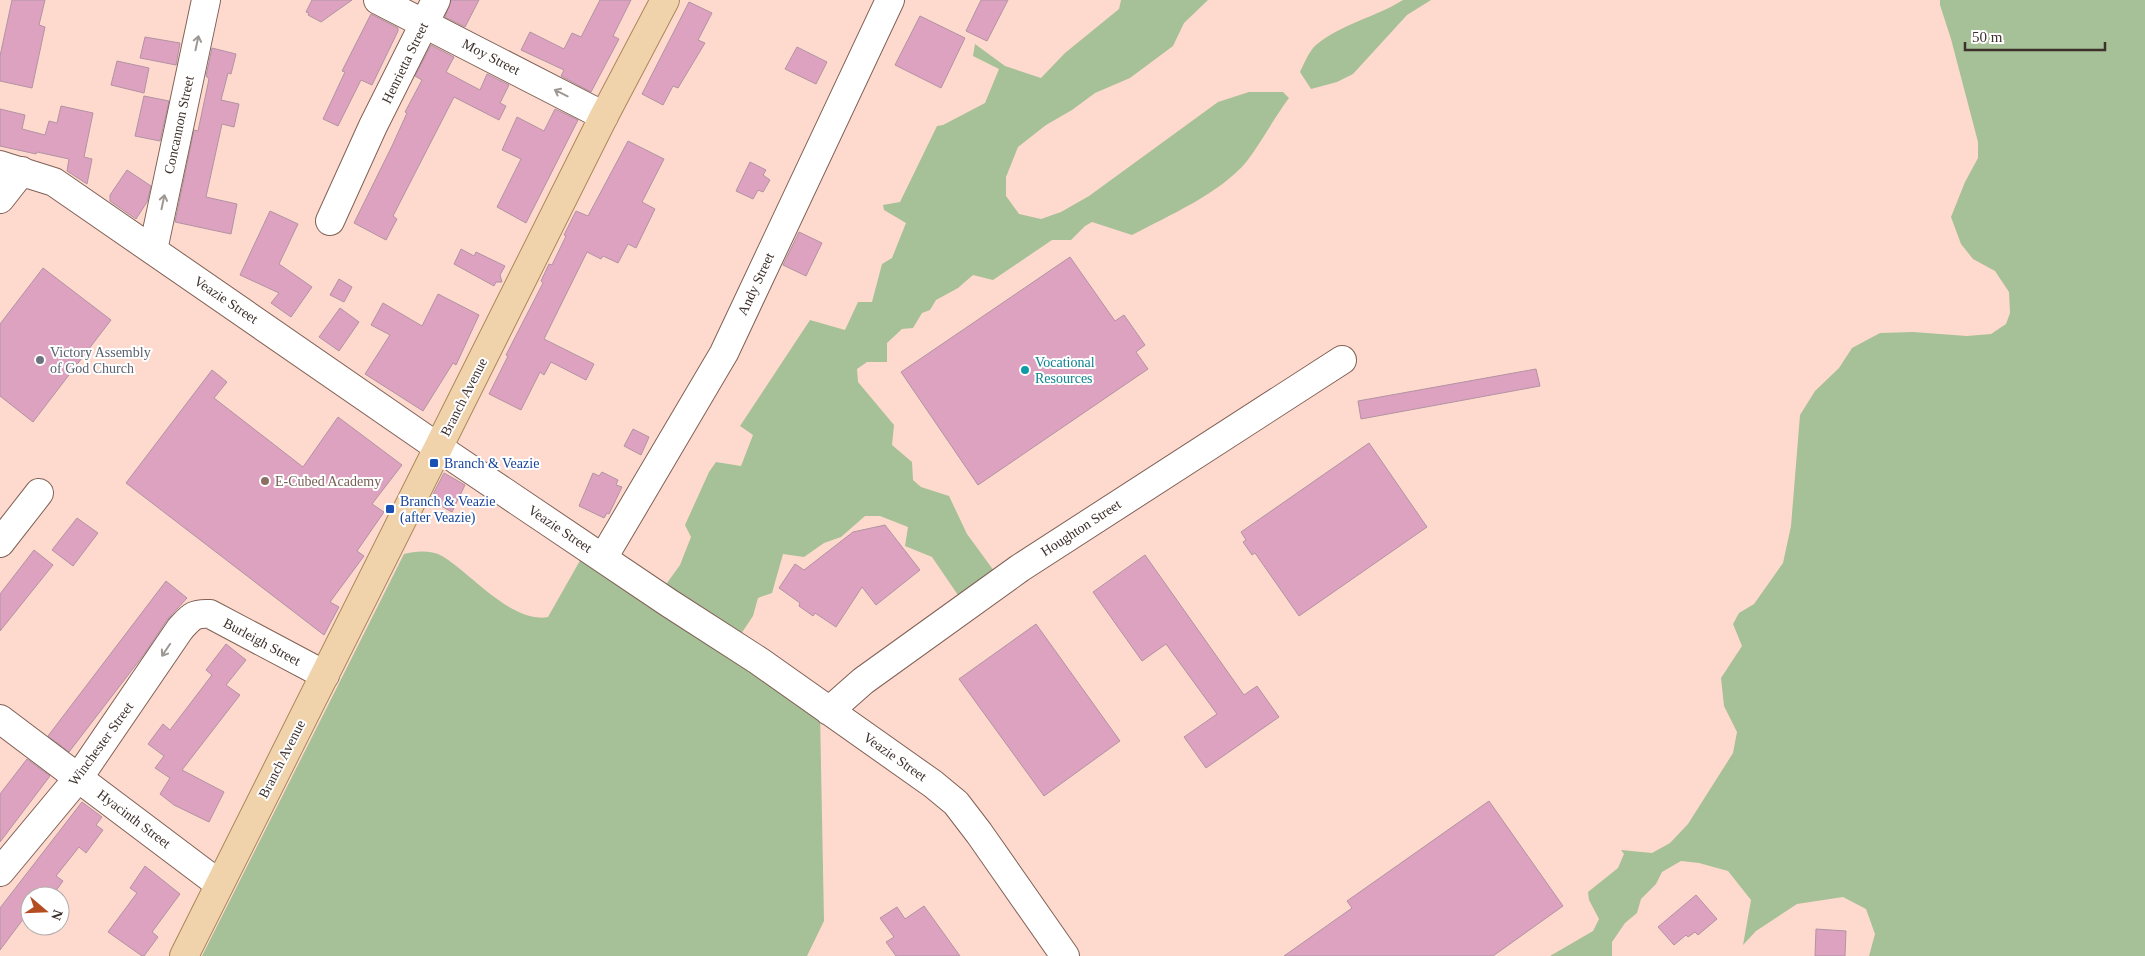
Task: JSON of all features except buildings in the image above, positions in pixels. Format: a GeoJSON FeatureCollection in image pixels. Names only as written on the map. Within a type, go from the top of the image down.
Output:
{"type":"FeatureCollection","features":[{"type":"Feature","properties":{"kind":"main road","name":"Branch Avenue"},"geometry":{"type":"LineString","coordinates":[[184,956],[604,116],[665,0]]}},
{"type":"Feature","properties":{"kind":"street","name":"Concannon Street"},"geometry":{"type":"LineString","coordinates":[[153,250],[206,0]]}},
{"type":"Feature","properties":{"kind":"street","name":"Moy Street"},"geometry":{"type":"LineString","coordinates":[[378,0],[430,12],[604,116]]}},
{"type":"Feature","properties":{"kind":"street","name":"Andy Street"},"geometry":{"type":"LineString","coordinates":[[603,558],[724,353],[890,0]]}},
{"type":"Feature","properties":{"kind":"street","name":"Henrietta Street"},"geometry":{"type":"LineString","coordinates":[[330,221],[430,12]]}},
{"type":"Feature","properties":{"kind":"street","name":"Veazie Street"},"geometry":{"type":"LineString","coordinates":[[11,168],[54,182],[439,448],[759,661],[933,784],[956,803],[1065,956]]}},
{"type":"Feature","properties":{"kind":"street"},"geometry":{"type":"LineString","coordinates":[[0,199],[11,168]]}},
{"type":"Feature","properties":{"kind":"street","name":"Houghton Street"},"geometry":{"type":"LineString","coordinates":[[829,711],[863,681],[1020,568],[1096,517],[1234,432],[1342,360]]}},
{"type":"Feature","properties":{"kind":"street"},"geometry":{"type":"LineString","coordinates":[[0,543],[39,493]]}},
{"type":"Feature","properties":{"kind":"street","name":"Burleigh Street"},"geometry":{"type":"LineString","coordinates":[[198,613],[210,614],[325,675]]}},
{"type":"Feature","properties":{"kind":"street","name":"Winchester Street"},"geometry":{"type":"LineString","coordinates":[[0,872],[79,777],[180,629],[191,617],[198,613]]}},
{"type":"Feature","properties":{"kind":"street","name":"Hyacinth Street"},"geometry":{"type":"LineString","coordinates":[[0,719],[219,884]]}},
{"type":"Feature","properties":{"kind":"green space"},"geometry":{"type":"Polygon","coordinates":[[[1121,0],[1208,0],[1184,23],[1173,46],[1130,78],[1095,93],[1072,110],[1046,125],[1018,147],[1006,177],[1006,196],[1019,214],[1041,219],[1061,212],[1089,196],[1218,102],[1249,92],[1283,92],[1289,98],[1247,161],[1236,173],[1209,193],[1132,235],[1092,222],[1085,226],[1071,240],[1052,240],[993,280],[973,275],[958,288],[936,300],[930,310],[922,313],[913,328],[902,329],[887,343],[887,362],[867,362],[857,369],[858,382],[894,425],[892,445],[912,462],[913,480],[921,487],[949,496],[967,534],[997,575],[960,598],[932,557],[905,546],[908,527],[880,516],[865,516],[841,537],[824,543],[804,557],[783,554],[772,593],[758,598],[753,616],[735,643],[820,712],[824,921],[807,956],[202,956],[404,554],[423,552],[442,556],[506,605],[520,613],[534,617],[548,617],[586,550],[659,594],[680,565],[691,537],[685,525],[709,472],[716,462],[741,466],[753,435],[740,426],[810,320],[845,330],[858,302],[872,302],[882,264],[892,258],[906,223],[884,210],[883,205],[900,202],[937,126],[943,125],[985,103],[999,69],[973,56],[975,44],[1005,66],[1041,78],[1065,53],[1119,9],[1121,0]]]}},
{"type":"Feature","properties":{"kind":"green space"},"geometry":{"type":"Polygon","coordinates":[[[1403,0],[1431,0],[1407,15],[1353,74],[1337,82],[1311,89],[1300,72],[1316,45],[1347,26],[1403,0]]]}},
{"type":"Feature","properties":{"kind":"green space"},"geometry":{"type":"Polygon","coordinates":[[[1940,0],[2145,0],[2145,956],[1869,956],[1875,934],[1866,909],[1843,897],[1797,904],[1756,931],[1743,945],[1751,900],[1728,871],[1699,863],[1681,861],[1662,872],[1656,884],[1641,899],[1637,913],[1625,923],[1612,942],[1612,956],[1550,956],[1593,931],[1599,919],[1589,900],[1588,892],[1618,868],[1624,854],[1621,850],[1652,853],[1670,843],[1688,824],[1733,753],[1737,732],[1724,706],[1721,678],[1742,646],[1733,624],[1739,613],[1754,604],[1783,563],[1791,526],[1800,415],[1815,391],[1839,368],[1852,348],[1880,333],[1913,332],[1967,336],[1991,334],[2006,324],[2010,313],[2009,292],[1995,271],[1973,259],[1961,244],[1951,217],[1965,182],[1978,158],[1978,142],[1940,0]]]}},
{"type":"Feature","properties":{"kind":"place","name":"Victory Assembly of God Church"},"geometry":{"type":"Point","coordinates":[40,360]}},
{"type":"Feature","properties":{"kind":"place","name":"Vocational Resources"},"geometry":{"type":"Point","coordinates":[1025,370]}},
{"type":"Feature","properties":{"kind":"place","name":"Branch & Veazie"},"geometry":{"type":"Point","coordinates":[434,463]}},
{"type":"Feature","properties":{"kind":"place","name":"E-Cubed Academy"},"geometry":{"type":"Point","coordinates":[265,481]}},
{"type":"Feature","properties":{"kind":"place","name":"Branch & Veazie (after Veazie)"},"geometry":{"type":"Point","coordinates":[390,509]}}]}
